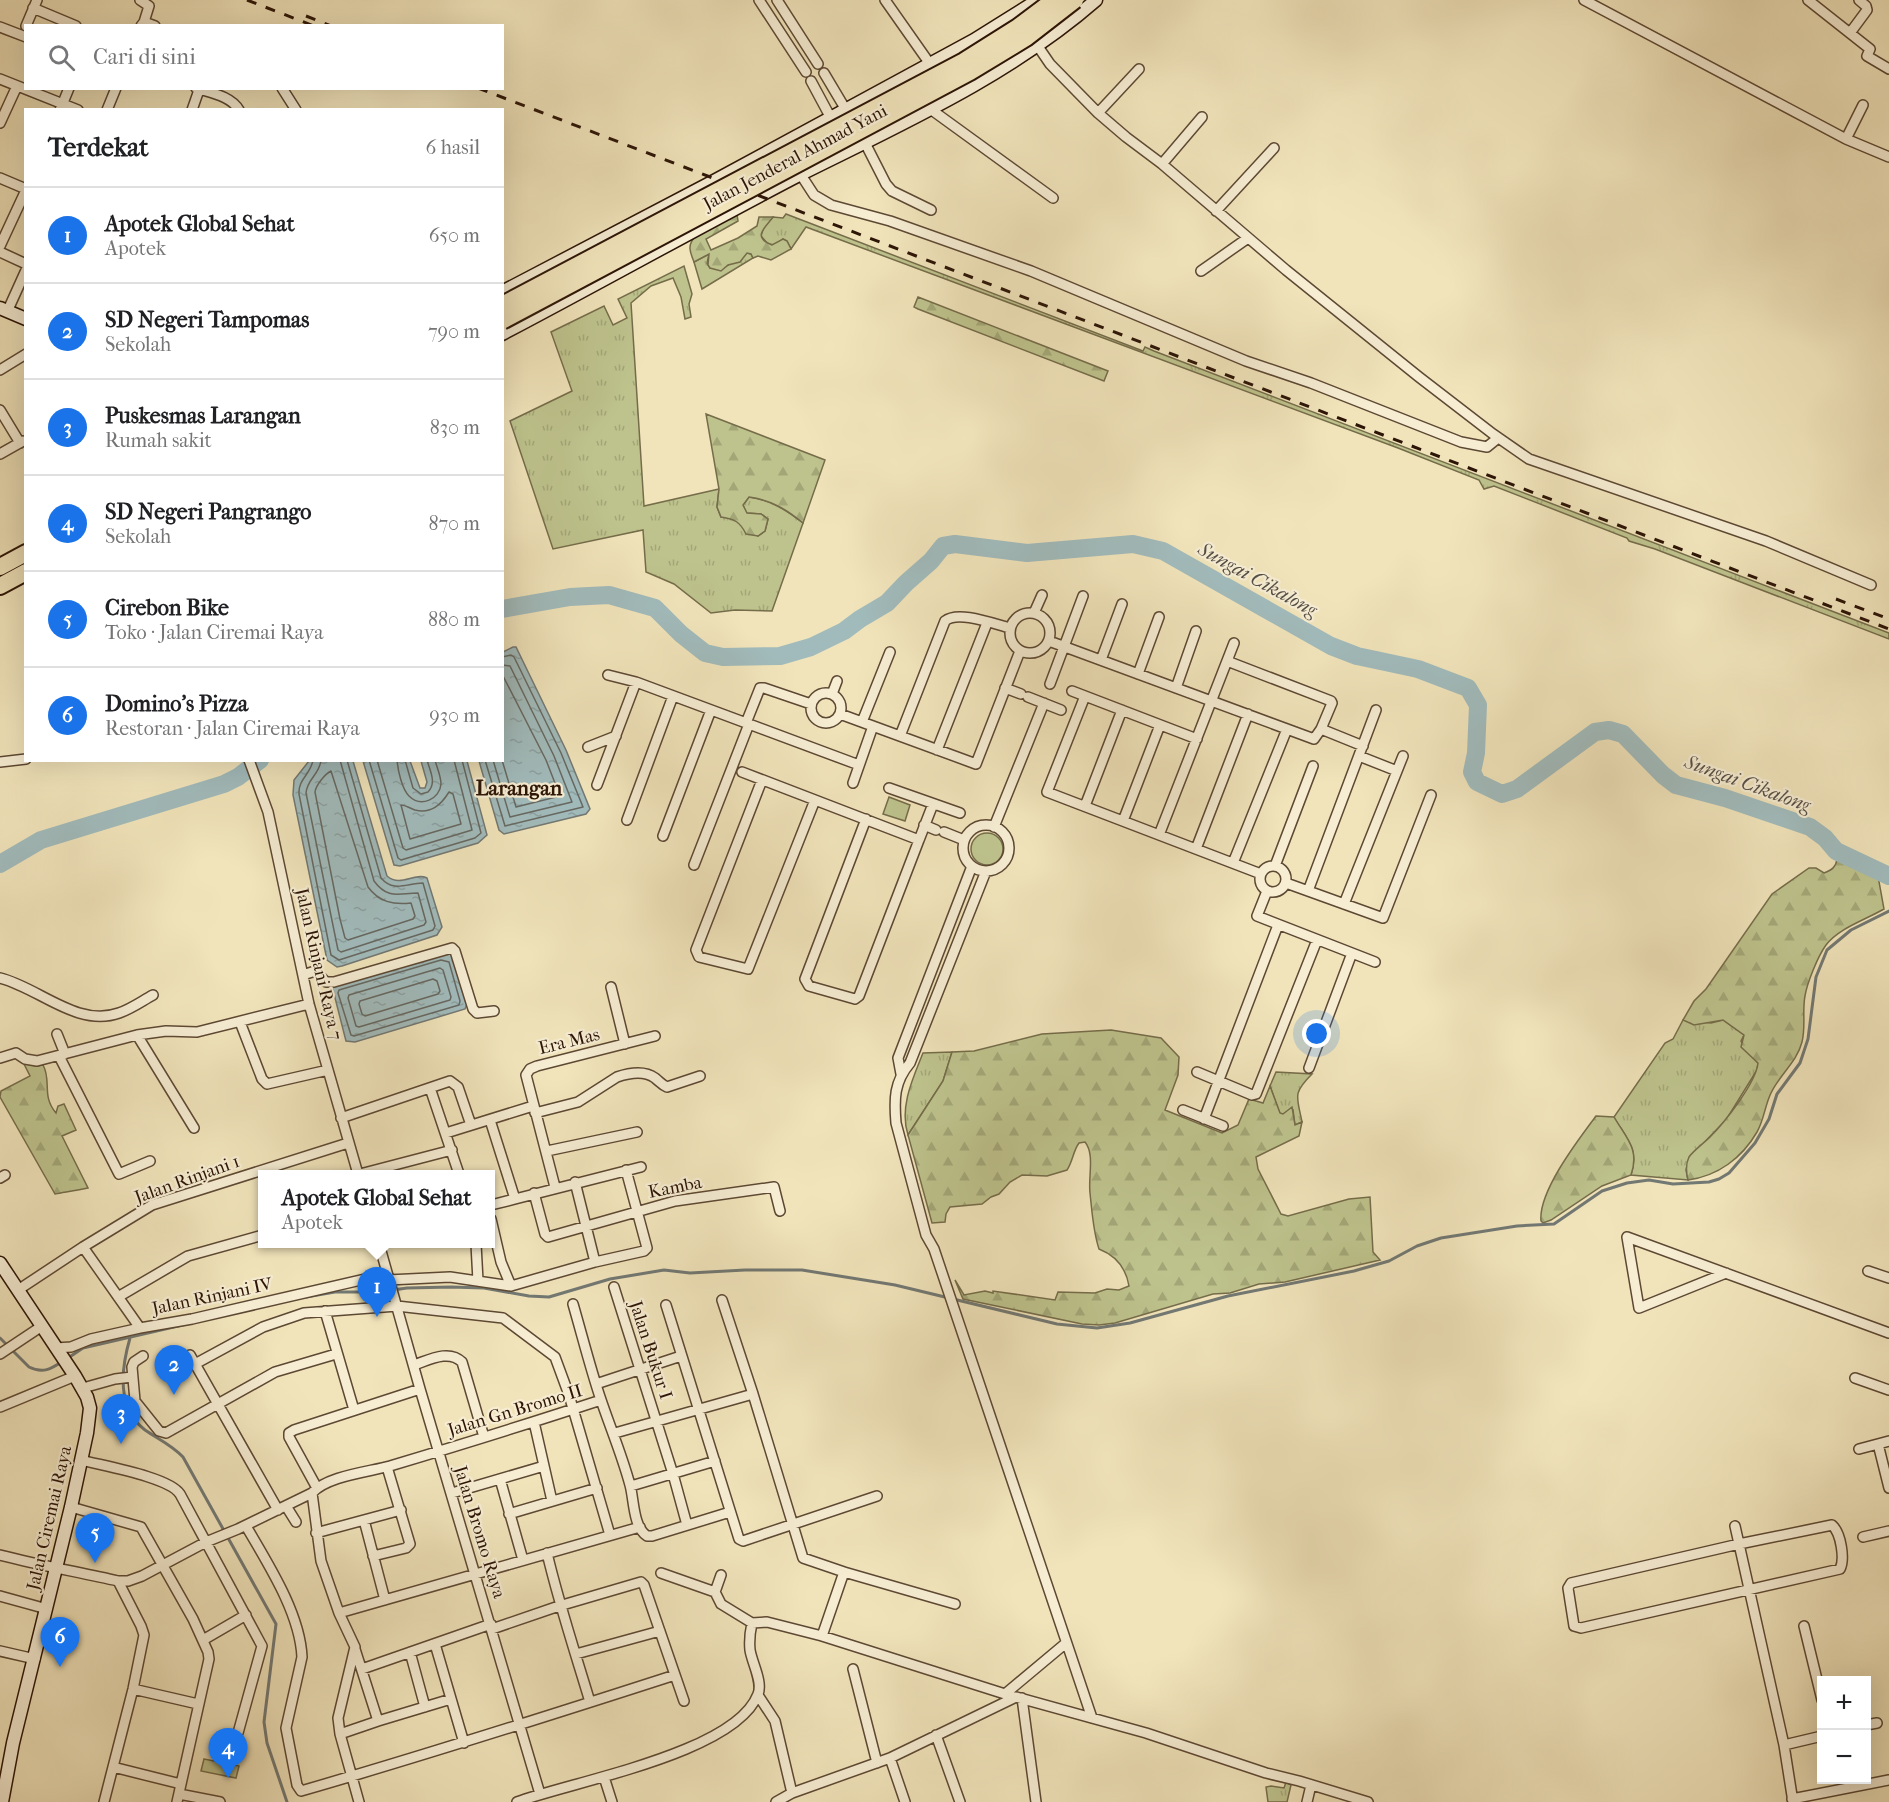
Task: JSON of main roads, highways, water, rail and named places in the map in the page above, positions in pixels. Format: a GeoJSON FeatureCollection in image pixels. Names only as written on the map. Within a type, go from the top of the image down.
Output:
{"type":"FeatureCollection","features":[{"type":"Feature","properties":{"kind":"highway","name":"Jalan Jenderal Ahmad Yani"},"geometry":{"type":"LineString","coordinates":[[504,304],[964,61],[1018,27],[1054,0]]}},
{"type":"Feature","properties":{"kind":"highway","name":"Jalan Jenderal Ahmad Yani"},"geometry":{"type":"LineString","coordinates":[[504,320],[970,72],[1026,38],[1075,0]]}},
{"type":"Feature","properties":{"kind":"highway"},"geometry":{"type":"LineString","coordinates":[[0,567],[24,554]]}},
{"type":"Feature","properties":{"kind":"highway"},"geometry":{"type":"LineString","coordinates":[[0,586],[24,573]]}},
{"type":"Feature","properties":{"kind":"water"},"geometry":{"type":"Polygon","coordinates":[[[516,647],[566,750],[590,809],[586,814],[504,834],[499,830],[479,762],[504,762],[504,652],[516,647]]]}},
{"type":"Feature","properties":{"kind":"water"},"geometry":{"type":"Polygon","coordinates":[[[308,762],[353,762],[387,876],[397,881],[417,877],[427,878],[442,927],[437,935],[342,966],[337,967],[327,960],[293,795],[294,780],[308,762]]]}},
{"type":"Feature","properties":{"kind":"water"},"geometry":{"type":"Polygon","coordinates":[[[363,762],[410,762],[420,788],[425,788],[427,782],[421,762],[467,762],[487,835],[478,843],[400,866],[394,865],[363,762]]]}},
{"type":"Feature","properties":{"kind":"water"},"geometry":{"type":"Polygon","coordinates":[[[448,951],[452,953],[467,1004],[465,1009],[355,1042],[346,1041],[332,986],[448,951]]]}},
{"type":"Feature","properties":{"kind":"waterway","name":"Sungai Cikalong"},"geometry":{"type":"LineString","coordinates":[[504,609],[570,597],[609,595],[655,608],[681,634],[705,653],[723,657],[780,656],[811,647],[844,631],[887,603],[931,561],[943,546],[955,544],[1027,553],[1133,544],[1163,551],[1331,646],[1357,656],[1418,669],[1468,688],[1478,705],[1476,753],[1472,772],[1477,782],[1502,794],[1517,789],[1595,732],[1609,730],[1623,734],[1663,775],[1676,785],[1725,798],[1810,827],[1825,838],[1836,851],[1889,876]]}},
{"type":"Feature","properties":{"kind":"waterway","name":"Sungai Cikalong"},"geometry":{"type":"LineString","coordinates":[[0,864],[41,840],[224,784],[238,777],[257,762]]}},
{"type":"Feature","properties":{"kind":"waterway"},"geometry":{"type":"LineString","coordinates":[[306,1297],[335,1292],[379,1292],[407,1288],[451,1287],[484,1288],[549,1297],[610,1279],[664,1270],[690,1273],[802,1270],[895,1285],[1057,1324],[1097,1328],[1130,1323],[1228,1296],[1354,1271],[1389,1261],[1417,1246],[1441,1238],[1517,1226],[1554,1224],[1602,1191],[1627,1183],[1649,1180],[1673,1184],[1709,1182],[1729,1173],[1755,1143],[1769,1119],[1777,1094],[1800,1063],[1808,1039],[1816,977],[1827,950],[1851,930],[1889,911]]}},
{"type":"Feature","properties":{"kind":"waterway"},"geometry":{"type":"LineString","coordinates":[[68,1358],[83,1348],[191,1323]]}},
{"type":"Feature","properties":{"kind":"waterway"},"geometry":{"type":"LineString","coordinates":[[0,1338],[29,1367],[34,1369],[47,1370],[63,1361]]}},
{"type":"Feature","properties":{"kind":"waterway"},"geometry":{"type":"LineString","coordinates":[[130,1338],[123,1375],[123,1387],[129,1411],[145,1430],[183,1457],[276,1624],[264,1722],[267,1743],[287,1802]]}},
{"type":"Feature","properties":{"kind":"railway"},"geometry":{"type":"LineString","coordinates":[[247,0],[309,24]]}},
{"type":"Feature","properties":{"kind":"railway"},"geometry":{"type":"LineString","coordinates":[[306,16],[326,24]]}},
{"type":"Feature","properties":{"kind":"railway"},"geometry":{"type":"LineString","coordinates":[[483,90],[1889,629]]}},
{"type":"Feature","properties":{"kind":"railway"},"geometry":{"type":"LineString","coordinates":[[1836,599],[1889,619]]}},
{"type":"Feature","properties":{"kind":"place","name":"Apotek Global Sehat"},"geometry":{"type":"Point","coordinates":[377,1317]}},
{"type":"Feature","properties":{"kind":"place","name":"SD Negeri Tampomas"},"geometry":{"type":"Point","coordinates":[174,1395]}},
{"type":"Feature","properties":{"kind":"place","name":"Puskesmas Larangan"},"geometry":{"type":"Point","coordinates":[121,1444]}},
{"type":"Feature","properties":{"kind":"place","name":"Cirebon Bike"},"geometry":{"type":"Point","coordinates":[95,1563]}},
{"type":"Feature","properties":{"kind":"place","name":"Domino's Pizza"},"geometry":{"type":"Point","coordinates":[60,1667]}},
{"type":"Feature","properties":{"kind":"place","name":"SD Negeri Pangrango"},"geometry":{"type":"Point","coordinates":[228,1778]}},
{"type":"Feature","properties":{"kind":"district","name":"Larangan"},"geometry":{"type":"Point","coordinates":[519,788]}}]}
